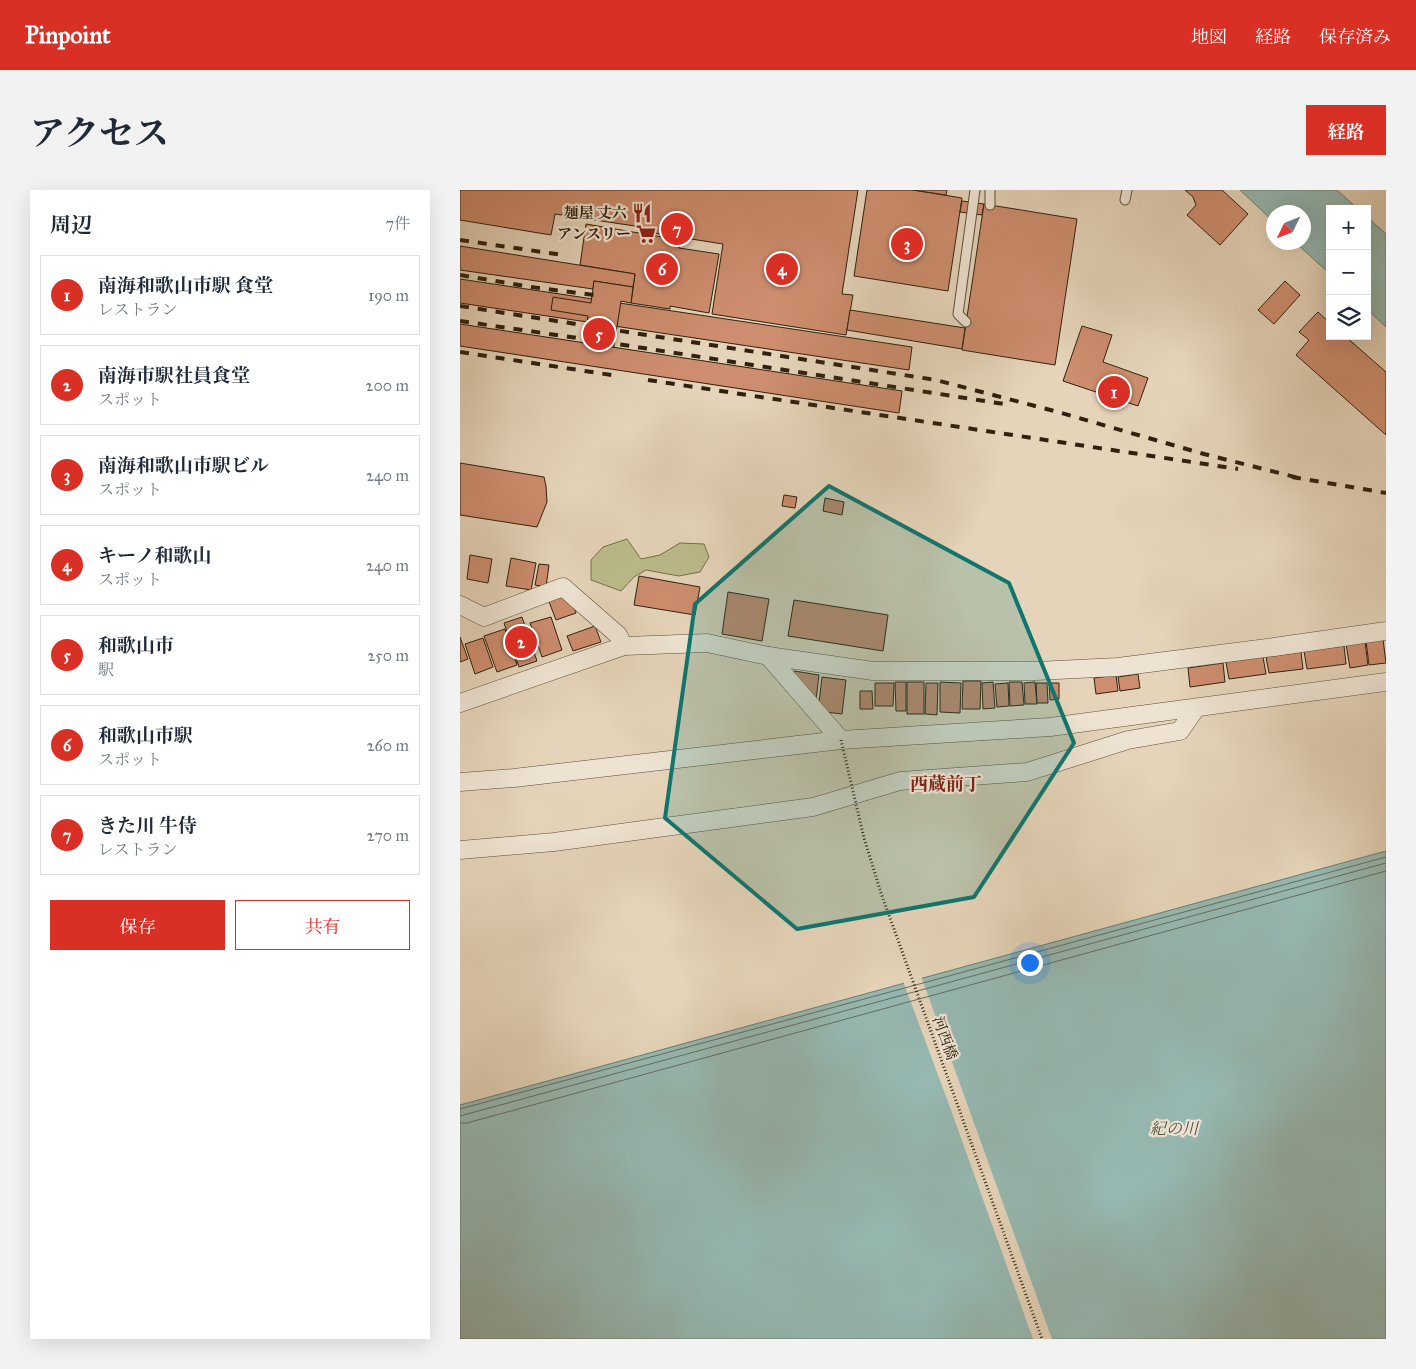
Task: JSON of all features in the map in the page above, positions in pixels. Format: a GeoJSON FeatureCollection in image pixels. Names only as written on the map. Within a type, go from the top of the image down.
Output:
{"type":"FeatureCollection","features":[{"type":"Feature","properties":{"kind":"street"},"geometry":{"type":"LineString","coordinates":[[460,605],[484,617],[563,587],[618,635],[624,646]]}},
{"type":"Feature","properties":{"kind":"street"},"geometry":{"type":"LineString","coordinates":[[460,703],[624,646],[707,643],[768,656],[873,672],[1036,671],[1118,667],[1386,631]]}},
{"type":"Feature","properties":{"kind":"street"},"geometry":{"type":"LineString","coordinates":[[768,656],[841,740]]}},
{"type":"Feature","properties":{"kind":"street"},"geometry":{"type":"LineString","coordinates":[[460,782],[514,778],[841,740],[1050,727],[1386,682]]}},
{"type":"Feature","properties":{"kind":"street"},"geometry":{"type":"LineString","coordinates":[[460,850],[554,842],[813,807],[900,781],[1026,772],[1128,740],[1180,731],[1196,708]]}},
{"type":"Feature","properties":{"kind":"lane"},"geometry":{"type":"LineString","coordinates":[[966,322],[958,314],[975,190]]}},
{"type":"Feature","properties":{"kind":"lane"},"geometry":{"type":"LineString","coordinates":[[990,190],[990,205]]}},
{"type":"Feature","properties":{"kind":"path","name":"河西橋"},"geometry":{"type":"LineString","coordinates":[[841,740],[864,838],[881,893],[1042,1339]]}},
{"type":"Feature","properties":{"kind":"highlighted area"},"geometry":{"type":"Polygon","coordinates":[[[829,486],[1009,583],[1074,743],[974,897],[797,929],[665,818],[695,604],[829,486]]]}},
{"type":"Feature","properties":{"kind":"shaded area"},"geometry":{"type":"Polygon","coordinates":[[[627,539],[641,559],[660,555],[680,543],[704,544],[709,557],[700,572],[679,576],[646,570],[634,577],[621,591],[591,580],[591,560],[603,547],[627,539]]]}},
{"type":"Feature","properties":{"kind":"water"},"geometry":{"type":"Polygon","coordinates":[[[1240,190],[1337,190],[1354,205],[1326,205],[1326,270],[1304,250],[1311,250],[1311,205],[1266,205],[1266,214],[1240,190]]]}},
{"type":"Feature","properties":{"kind":"water"},"geometry":{"type":"Polygon","coordinates":[[[1371,221],[1386,234],[1386,327],[1371,313],[1371,221]]]}},
{"type":"Feature","properties":{"kind":"water","name":"紀の川"},"geometry":{"type":"Polygon","coordinates":[[[1386,851],[1386,1339],[460,1339],[460,1105],[1386,851]]]}},
{"type":"Feature","properties":{"kind":"pier"},"geometry":{"type":"Polygon","coordinates":[[[921,976],[1052,1339],[1033,1339],[903,981],[921,976]]]}},
{"type":"Feature","properties":{"kind":"building"},"geometry":{"type":"Polygon","coordinates":[[[460,190],[858,190],[842,294],[853,295],[846,335],[712,314],[723,244],[647,232],[648,228],[555,214],[551,235],[460,220],[460,190]]]}},
{"type":"Feature","properties":{"kind":"building"},"geometry":{"type":"Polygon","coordinates":[[[867,190],[913,190],[962,198],[948,291],[854,276],[867,190]]]}},
{"type":"Feature","properties":{"kind":"building"},"geometry":{"type":"Polygon","coordinates":[[[913,190],[947,190],[946,195],[913,190]]]}},
{"type":"Feature","properties":{"kind":"building"},"geometry":{"type":"Polygon","coordinates":[[[1185,190],[1222,190],[1248,214],[1220,245],[1187,215],[1196,205],[1193,197],[1185,190]]]}},
{"type":"Feature","properties":{"kind":"building"},"geometry":{"type":"Polygon","coordinates":[[[962,201],[984,204],[982,215],[960,212],[962,201]]]}},
{"type":"Feature","properties":{"kind":"building"},"geometry":{"type":"Polygon","coordinates":[[[984,204],[1077,219],[1055,365],[962,350],[984,204]]]}},
{"type":"Feature","properties":{"kind":"building"},"geometry":{"type":"Polygon","coordinates":[[[586,224],[680,240],[679,248],[719,254],[709,313],[670,306],[670,309],[631,303],[635,274],[580,265],[586,224]]]}},
{"type":"Feature","properties":{"kind":"building"},"geometry":{"type":"Polygon","coordinates":[[[460,246],[635,274],[633,287],[594,281],[593,289],[460,270],[460,246]]]}},
{"type":"Feature","properties":{"kind":"building"},"geometry":{"type":"Polygon","coordinates":[[[460,279],[912,347],[909,370],[460,303],[460,279]]]}},
{"type":"Feature","properties":{"kind":"building"},"geometry":{"type":"Polygon","coordinates":[[[594,281],[633,287],[631,303],[621,301],[613,352],[649,357],[647,370],[549,354],[551,341],[584,347],[588,316],[551,310],[553,297],[591,303],[594,281]]]}},
{"type":"Feature","properties":{"kind":"building"},"geometry":{"type":"Polygon","coordinates":[[[1285,281],[1300,295],[1274,324],[1258,310],[1285,281]]]}},
{"type":"Feature","properties":{"kind":"building"},"geometry":{"type":"Polygon","coordinates":[[[850,310],[965,328],[962,349],[847,330],[850,310]]]}},
{"type":"Feature","properties":{"kind":"building"},"geometry":{"type":"Polygon","coordinates":[[[1318,312],[1326,319],[1326,340],[1350,340],[1386,372],[1386,435],[1296,355],[1309,340],[1299,332],[1318,312]]]}},
{"type":"Feature","properties":{"kind":"building"},"geometry":{"type":"Polygon","coordinates":[[[460,324],[902,391],[899,413],[460,346],[460,324]]]}},
{"type":"Feature","properties":{"kind":"building"},"geometry":{"type":"Polygon","coordinates":[[[1082,326],[1112,335],[1103,362],[1148,378],[1138,406],[1063,381],[1082,326]]]}},
{"type":"Feature","properties":{"kind":"building"},"geometry":{"type":"Polygon","coordinates":[[[460,463],[544,477],[547,502],[537,527],[460,515],[460,463]]]}},
{"type":"Feature","properties":{"kind":"building"},"geometry":{"type":"Polygon","coordinates":[[[784,495],[797,497],[795,508],[782,506],[784,495]]]}},
{"type":"Feature","properties":{"kind":"building"},"geometry":{"type":"Polygon","coordinates":[[[825,498],[844,502],[842,515],[823,511],[825,498]]]}},
{"type":"Feature","properties":{"kind":"building"},"geometry":{"type":"Polygon","coordinates":[[[470,555],[492,559],[488,583],[467,579],[470,555]]]}},
{"type":"Feature","properties":{"kind":"building"},"geometry":{"type":"Polygon","coordinates":[[[511,558],[536,563],[531,590],[506,586],[511,558]]]}},
{"type":"Feature","properties":{"kind":"building"},"geometry":{"type":"Polygon","coordinates":[[[539,564],[549,565],[546,587],[535,585],[539,564]]]}},
{"type":"Feature","properties":{"kind":"building"},"geometry":{"type":"Polygon","coordinates":[[[639,576],[700,587],[695,615],[634,605],[639,576]]]}},
{"type":"Feature","properties":{"kind":"building"},"geometry":{"type":"Polygon","coordinates":[[[728,592],[769,599],[762,641],[722,634],[728,592]]]}},
{"type":"Feature","properties":{"kind":"building"},"geometry":{"type":"Polygon","coordinates":[[[562,594],[574,605],[576,613],[556,620],[548,599],[562,594]]]}},
{"type":"Feature","properties":{"kind":"building"},"geometry":{"type":"Polygon","coordinates":[[[794,600],[888,615],[883,651],[788,636],[794,600]]]}},
{"type":"Feature","properties":{"kind":"building"},"geometry":{"type":"Polygon","coordinates":[[[522,617],[537,661],[519,667],[504,623],[522,617]]]}},
{"type":"Feature","properties":{"kind":"building"},"geometry":{"type":"Polygon","coordinates":[[[551,617],[562,650],[542,657],[530,623],[551,617]]]}},
{"type":"Feature","properties":{"kind":"building"},"geometry":{"type":"Polygon","coordinates":[[[595,626],[601,642],[573,651],[567,636],[595,626]]]}},
{"type":"Feature","properties":{"kind":"building"},"geometry":{"type":"Polygon","coordinates":[[[505,629],[517,665],[497,672],[484,636],[505,629]]]}},
{"type":"Feature","properties":{"kind":"building"},"geometry":{"type":"Polygon","coordinates":[[[460,637],[468,659],[460,662],[460,637]]]}},
{"type":"Feature","properties":{"kind":"building"},"geometry":{"type":"Polygon","coordinates":[[[483,638],[493,667],[475,674],[465,644],[483,638]]]}},
{"type":"Feature","properties":{"kind":"building"},"geometry":{"type":"Polygon","coordinates":[[[1383,639],[1386,663],[1369,665],[1366,641],[1383,639]]]}},
{"type":"Feature","properties":{"kind":"building"},"geometry":{"type":"Polygon","coordinates":[[[1365,642],[1368,665],[1350,668],[1346,644],[1365,642]]]}},
{"type":"Feature","properties":{"kind":"building"},"geometry":{"type":"Polygon","coordinates":[[[1344,646],[1346,664],[1307,669],[1304,651],[1344,646]]]}},
{"type":"Feature","properties":{"kind":"building"},"geometry":{"type":"Polygon","coordinates":[[[1301,652],[1303,669],[1269,673],[1266,657],[1301,652]]]}},
{"type":"Feature","properties":{"kind":"building"},"geometry":{"type":"Polygon","coordinates":[[[1263,657],[1266,674],[1229,679],[1226,662],[1263,657]]]}},
{"type":"Feature","properties":{"kind":"building"},"geometry":{"type":"Polygon","coordinates":[[[1223,663],[1225,682],[1190,687],[1188,668],[1223,663]]]}},
{"type":"Feature","properties":{"kind":"building"},"geometry":{"type":"Polygon","coordinates":[[[794,671],[819,675],[815,708],[793,679],[794,671]]]}},
{"type":"Feature","properties":{"kind":"building"},"geometry":{"type":"Polygon","coordinates":[[[1138,674],[1140,688],[1120,691],[1118,677],[1138,674]]]}},
{"type":"Feature","properties":{"kind":"building"},"geometry":{"type":"Polygon","coordinates":[[[1116,675],[1118,691],[1096,694],[1094,678],[1116,675]]]}},
{"type":"Feature","properties":{"kind":"building"},"geometry":{"type":"Polygon","coordinates":[[[822,677],[846,680],[842,714],[818,711],[822,677]]]}},
{"type":"Feature","properties":{"kind":"building"},"geometry":{"type":"Polygon","coordinates":[[[963,681],[981,681],[980,709],[962,709],[963,681]]]}},
{"type":"Feature","properties":{"kind":"building"},"geometry":{"type":"Polygon","coordinates":[[[895,682],[906,682],[906,711],[896,711],[895,682]]]}},
{"type":"Feature","properties":{"kind":"building"},"geometry":{"type":"Polygon","coordinates":[[[907,682],[924,682],[924,714],[907,714],[907,682]]]}},
{"type":"Feature","properties":{"kind":"building"},"geometry":{"type":"Polygon","coordinates":[[[940,682],[961,683],[960,713],[940,712],[940,682]]]}},
{"type":"Feature","properties":{"kind":"building"},"geometry":{"type":"Polygon","coordinates":[[[993,682],[995,708],[983,709],[982,683],[993,682]]]}},
{"type":"Feature","properties":{"kind":"building"},"geometry":{"type":"Polygon","coordinates":[[[1009,682],[1022,682],[1024,705],[1010,706],[1009,682]]]}},
{"type":"Feature","properties":{"kind":"building"},"geometry":{"type":"Polygon","coordinates":[[[1035,682],[1037,704],[1025,704],[1024,683],[1035,682]]]}},
{"type":"Feature","properties":{"kind":"building"},"geometry":{"type":"Polygon","coordinates":[[[875,683],[894,683],[893,706],[875,706],[875,683]]]}},
{"type":"Feature","properties":{"kind":"building"},"geometry":{"type":"Polygon","coordinates":[[[926,683],[938,683],[937,715],[925,714],[926,683]]]}},
{"type":"Feature","properties":{"kind":"building"},"geometry":{"type":"Polygon","coordinates":[[[1008,683],[1009,706],[997,707],[995,684],[1008,683]]]}},
{"type":"Feature","properties":{"kind":"building"},"geometry":{"type":"Polygon","coordinates":[[[1036,683],[1047,683],[1048,703],[1037,703],[1036,683]]]}},
{"type":"Feature","properties":{"kind":"building"},"geometry":{"type":"Polygon","coordinates":[[[1049,683],[1059,683],[1059,699],[1050,700],[1049,683]]]}},
{"type":"Feature","properties":{"kind":"building"},"geometry":{"type":"Polygon","coordinates":[[[860,691],[872,691],[873,709],[860,709],[860,691]]]}},
{"type":"Feature","properties":{"kind":"railway"},"geometry":{"type":"LineString","coordinates":[[460,240],[563,255]]}},
{"type":"Feature","properties":{"kind":"railway"},"geometry":{"type":"LineString","coordinates":[[460,275],[602,296]]}},
{"type":"Feature","properties":{"kind":"railway"},"geometry":{"type":"LineString","coordinates":[[460,306],[936,380],[1058,412],[1204,454],[1299,478]]}},
{"type":"Feature","properties":{"kind":"railway"},"geometry":{"type":"LineString","coordinates":[[460,321],[1004,404]]}},
{"type":"Feature","properties":{"kind":"railway"},"geometry":{"type":"LineString","coordinates":[[460,352],[618,376]]}},
{"type":"Feature","properties":{"kind":"railway"},"geometry":{"type":"LineString","coordinates":[[648,380],[1238,469]]}},
{"type":"Feature","properties":{"kind":"railway"},"geometry":{"type":"LineString","coordinates":[[1292,477],[1386,493]]}},
{"type":"Feature","properties":{"kind":"place","name":"麺屋 丈六"},"geometry":{"type":"Point","coordinates":[642,213]}},
{"type":"Feature","properties":{"kind":"place","name":"きた川 牛侍"},"geometry":{"type":"Point","coordinates":[677,229]}},
{"type":"Feature","properties":{"kind":"place","name":"アンスリー"},"geometry":{"type":"Point","coordinates":[646,234]}},
{"type":"Feature","properties":{"kind":"place","name":"南海和歌山市駅ビル"},"geometry":{"type":"Point","coordinates":[907,244]}},
{"type":"Feature","properties":{"kind":"place","name":"和歌山市駅"},"geometry":{"type":"Point","coordinates":[662,269]}},
{"type":"Feature","properties":{"kind":"place","name":"キーノ和歌山"},"geometry":{"type":"Point","coordinates":[782,269]}},
{"type":"Feature","properties":{"kind":"place","name":"和歌山市"},"geometry":{"type":"Point","coordinates":[599,334]}},
{"type":"Feature","properties":{"kind":"place","name":"南海和歌山市駅 食堂"},"geometry":{"type":"Point","coordinates":[1114,392]}},
{"type":"Feature","properties":{"kind":"place","name":"南海市駅社員食堂"},"geometry":{"type":"Point","coordinates":[521,642]}},
{"type":"Feature","properties":{"kind":"district","name":"西蔵前丁"},"geometry":{"type":"Point","coordinates":[946,784]}}]}
